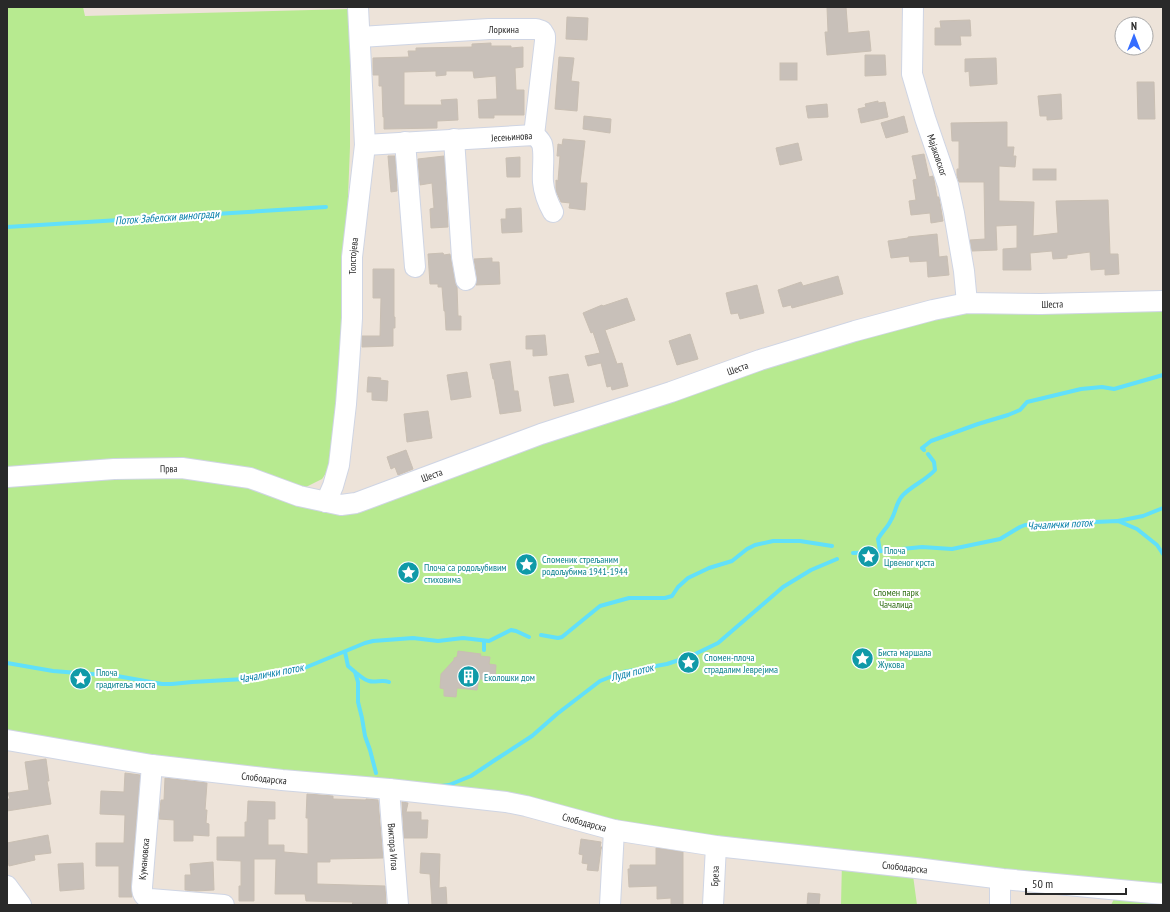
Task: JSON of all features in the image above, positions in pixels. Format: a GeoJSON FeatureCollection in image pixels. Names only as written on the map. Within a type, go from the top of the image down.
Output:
{"type":"FeatureCollection","features":[{"type":"Feature","properties":{"kind":"street","name":"Толстојева"},"geometry":{"type":"LineString","coordinates":[[326,502],[333,486],[339,465],[346,404],[352,318],[352,257],[365,145],[358,7]]}},
{"type":"Feature","properties":{"kind":"street","name":"Мајаковског"},"geometry":{"type":"LineString","coordinates":[[913,7],[912,74],[925,118],[948,185],[964,271],[967,303]]}},
{"type":"Feature","properties":{"kind":"street","name":"Лоркина"},"geometry":{"type":"LineString","coordinates":[[360,37],[489,29],[536,29],[542,31],[545,36],[545,40],[534,134]]}},
{"type":"Feature","properties":{"kind":"street","name":"Јесењинова"},"geometry":{"type":"LineString","coordinates":[[365,145],[534,134],[540,140],[542,145],[542,181],[548,203],[554,212]]}},
{"type":"Feature","properties":{"kind":"street"},"geometry":{"type":"LineString","coordinates":[[454,139],[462,257],[466,280]]}},
{"type":"Feature","properties":{"kind":"street"},"geometry":{"type":"LineString","coordinates":[[405,142],[415,267]]}},
{"type":"Feature","properties":{"kind":"street","name":"Шеста"},"geometry":{"type":"LineString","coordinates":[[326,502],[341,505],[356,503],[541,434],[671,392],[760,360],[855,331],[933,310],[967,303],[1042,304],[1163,302]]}},
{"type":"Feature","properties":{"kind":"street","name":"Прва"},"geometry":{"type":"LineString","coordinates":[[7,477],[114,470],[182,468],[250,478],[299,496],[326,502]]}},
{"type":"Feature","properties":{"kind":"street","name":"Слободарска"},"geometry":{"type":"LineString","coordinates":[[7,740],[152,765],[282,780],[389,789],[506,802],[614,830],[716,846],[916,868],[1000,879],[1163,894]]}},
{"type":"Feature","properties":{"kind":"street","name":"Кумановска"},"geometry":{"type":"LineString","coordinates":[[152,765],[142,887],[144,896],[150,899],[224,905]]}},
{"type":"Feature","properties":{"kind":"street","name":"Виктора Игоа"},"geometry":{"type":"LineString","coordinates":[[389,789],[398,905]]}},
{"type":"Feature","properties":{"kind":"street"},"geometry":{"type":"LineString","coordinates":[[610,905],[614,830]]}},
{"type":"Feature","properties":{"kind":"street","name":"Бреза"},"geometry":{"type":"LineString","coordinates":[[713,905],[716,846]]}},
{"type":"Feature","properties":{"kind":"street"},"geometry":{"type":"LineString","coordinates":[[1000,879],[1000,905]]}},
{"type":"Feature","properties":{"kind":"street"},"geometry":{"type":"LineString","coordinates":[[7,886],[21,905]]}},
{"type":"Feature","properties":{"kind":"green space","name":"Спомен парк Чачалица"},"geometry":{"type":"Polygon","coordinates":[[[7,7],[83,7],[85,16],[350,9],[350,147],[342,345],[330,467],[322,479],[306,487],[304,496],[326,502],[933,310],[1163,301],[1163,894],[912,868],[917,905],[841,905],[842,861],[526,806],[7,740],[7,7]]]}},
{"type":"Feature","properties":{"kind":"green space"},"geometry":{"type":"Polygon","coordinates":[[[1114,899],[1163,903],[1163,905],[1111,905],[1114,899]]]}},
{"type":"Feature","properties":{"kind":"building"},"geometry":{"type":"Polygon","coordinates":[[[827,7],[846,7],[848,33],[869,31],[871,51],[827,55],[825,32],[828,32],[827,7]]]}},
{"type":"Feature","properties":{"kind":"building"},"geometry":{"type":"Polygon","coordinates":[[[567,17],[588,18],[587,40],[566,39],[567,17]]]}},
{"type":"Feature","properties":{"kind":"building"},"geometry":{"type":"Polygon","coordinates":[[[970,20],[971,36],[960,36],[961,45],[935,45],[935,28],[941,28],[940,21],[970,20]]]}},
{"type":"Feature","properties":{"kind":"building"},"geometry":{"type":"Polygon","coordinates":[[[491,43],[491,46],[511,46],[511,48],[523,47],[523,67],[515,68],[516,90],[524,90],[524,115],[494,115],[494,118],[479,118],[478,100],[497,99],[496,76],[474,78],[473,71],[446,71],[446,75],[436,76],[436,71],[404,72],[404,105],[442,105],[441,100],[457,99],[458,120],[437,121],[437,128],[384,129],[382,86],[379,86],[379,75],[373,75],[373,58],[409,57],[408,51],[416,51],[416,48],[472,47],[472,44],[491,43]]]}},
{"type":"Feature","properties":{"kind":"building"},"geometry":{"type":"Polygon","coordinates":[[[865,55],[885,55],[886,75],[865,76],[865,55]]]}},
{"type":"Feature","properties":{"kind":"building"},"geometry":{"type":"Polygon","coordinates":[[[559,57],[574,58],[571,81],[579,82],[577,111],[555,109],[559,57]]]}},
{"type":"Feature","properties":{"kind":"building"},"geometry":{"type":"Polygon","coordinates":[[[996,58],[997,84],[970,86],[969,71],[965,72],[965,59],[996,58]]]}},
{"type":"Feature","properties":{"kind":"building"},"geometry":{"type":"Polygon","coordinates":[[[780,63],[797,63],[797,80],[780,80],[780,63]]]}},
{"type":"Feature","properties":{"kind":"building"},"geometry":{"type":"Polygon","coordinates":[[[1137,82],[1154,82],[1155,119],[1138,119],[1137,82]]]}},
{"type":"Feature","properties":{"kind":"building"},"geometry":{"type":"Polygon","coordinates":[[[1061,94],[1062,119],[1047,120],[1047,116],[1040,116],[1038,96],[1061,94]]]}},
{"type":"Feature","properties":{"kind":"building"},"geometry":{"type":"Polygon","coordinates":[[[878,101],[878,103],[885,102],[888,117],[861,123],[858,109],[866,107],[865,104],[878,101]]]}},
{"type":"Feature","properties":{"kind":"building"},"geometry":{"type":"Polygon","coordinates":[[[827,104],[828,117],[808,118],[806,106],[827,104]]]}},
{"type":"Feature","properties":{"kind":"building"},"geometry":{"type":"Polygon","coordinates":[[[584,116],[611,119],[610,133],[583,129],[584,116]]]}},
{"type":"Feature","properties":{"kind":"building"},"geometry":{"type":"Polygon","coordinates":[[[904,116],[908,132],[886,138],[881,123],[904,116]]]}},
{"type":"Feature","properties":{"kind":"building"},"geometry":{"type":"Polygon","coordinates":[[[1007,122],[1007,147],[1014,147],[1013,156],[1016,156],[1015,167],[999,166],[999,201],[1034,202],[1033,236],[1058,233],[1056,201],[1108,200],[1110,254],[1118,254],[1119,274],[1105,275],[1105,269],[1091,270],[1090,252],[1067,255],[1067,258],[1053,259],[1052,251],[1030,253],[1031,270],[1003,270],[1003,249],[1017,248],[1017,225],[996,226],[997,250],[972,251],[970,240],[985,239],[984,182],[959,182],[957,169],[959,169],[959,141],[952,141],[951,123],[1007,122]]]}},
{"type":"Feature","properties":{"kind":"building"},"geometry":{"type":"Polygon","coordinates":[[[563,139],[585,141],[580,183],[587,183],[585,210],[569,208],[570,203],[561,202],[556,191],[556,180],[558,181],[560,156],[557,156],[558,144],[562,145],[563,139]]]}},
{"type":"Feature","properties":{"kind":"building"},"geometry":{"type":"Polygon","coordinates":[[[798,143],[802,160],[780,165],[776,148],[798,143]]]}},
{"type":"Feature","properties":{"kind":"building"},"geometry":{"type":"Polygon","coordinates":[[[924,154],[929,177],[933,176],[937,197],[939,197],[943,221],[931,223],[930,213],[911,215],[909,201],[916,200],[913,180],[917,179],[912,156],[924,154]]]}},
{"type":"Feature","properties":{"kind":"building"},"geometry":{"type":"Polygon","coordinates":[[[388,156],[395,156],[397,191],[391,192],[388,156]]]}},
{"type":"Feature","properties":{"kind":"building"},"geometry":{"type":"Polygon","coordinates":[[[444,156],[448,227],[431,228],[430,209],[434,208],[432,183],[420,185],[418,159],[444,156]]]}},
{"type":"Feature","properties":{"kind":"building"},"geometry":{"type":"Polygon","coordinates":[[[520,157],[520,177],[507,177],[506,158],[520,157]]]}},
{"type":"Feature","properties":{"kind":"building"},"geometry":{"type":"Polygon","coordinates":[[[1033,169],[1056,169],[1056,180],[1033,180],[1033,169]]]}},
{"type":"Feature","properties":{"kind":"building"},"geometry":{"type":"Polygon","coordinates":[[[521,208],[522,232],[502,233],[501,219],[506,219],[506,209],[521,208]]]}},
{"type":"Feature","properties":{"kind":"building"},"geometry":{"type":"Polygon","coordinates":[[[937,234],[939,257],[947,256],[949,275],[928,277],[927,261],[910,262],[909,256],[891,258],[888,241],[937,234]]]}},
{"type":"Feature","properties":{"kind":"building"},"geometry":{"type":"Polygon","coordinates":[[[443,253],[444,255],[450,254],[457,286],[458,316],[461,316],[461,330],[446,330],[442,287],[438,287],[438,284],[430,284],[428,254],[443,253]]]}},
{"type":"Feature","properties":{"kind":"building"},"geometry":{"type":"Polygon","coordinates":[[[492,258],[492,262],[499,262],[500,284],[476,285],[477,278],[474,259],[492,258]]]}},
{"type":"Feature","properties":{"kind":"building"},"geometry":{"type":"Polygon","coordinates":[[[373,269],[394,269],[395,328],[393,328],[393,346],[362,347],[362,336],[380,336],[381,298],[373,298],[373,269]]]}},
{"type":"Feature","properties":{"kind":"building"},"geometry":{"type":"Polygon","coordinates":[[[838,276],[843,294],[792,308],[791,305],[783,307],[778,290],[801,282],[803,286],[838,276]]]}},
{"type":"Feature","properties":{"kind":"building"},"geometry":{"type":"Polygon","coordinates":[[[757,285],[764,313],[740,319],[738,313],[731,314],[726,293],[757,285]]]}},
{"type":"Feature","properties":{"kind":"building"},"geometry":{"type":"Polygon","coordinates":[[[627,298],[635,320],[605,330],[617,364],[622,363],[628,386],[612,390],[611,386],[607,387],[601,363],[588,366],[585,356],[600,353],[593,332],[591,333],[583,313],[602,305],[603,306],[627,298]]]}},
{"type":"Feature","properties":{"kind":"building"},"geometry":{"type":"Polygon","coordinates":[[[690,334],[698,359],[677,365],[669,341],[690,334]]]}},
{"type":"Feature","properties":{"kind":"building"},"geometry":{"type":"Polygon","coordinates":[[[545,335],[547,355],[533,356],[533,349],[526,349],[526,336],[545,335]]]}},
{"type":"Feature","properties":{"kind":"building"},"geometry":{"type":"Polygon","coordinates":[[[510,361],[514,391],[518,391],[521,411],[500,414],[490,364],[510,361]]]}},
{"type":"Feature","properties":{"kind":"building"},"geometry":{"type":"Polygon","coordinates":[[[467,372],[471,397],[451,400],[447,375],[467,372]]]}},
{"type":"Feature","properties":{"kind":"building"},"geometry":{"type":"Polygon","coordinates":[[[568,374],[574,402],[554,406],[549,377],[568,374]]]}},
{"type":"Feature","properties":{"kind":"building"},"geometry":{"type":"Polygon","coordinates":[[[368,377],[381,378],[380,380],[388,381],[387,401],[372,400],[372,392],[367,392],[368,377]]]}},
{"type":"Feature","properties":{"kind":"building"},"geometry":{"type":"Polygon","coordinates":[[[428,411],[432,438],[407,442],[404,414],[428,411]]]}},
{"type":"Feature","properties":{"kind":"building"},"geometry":{"type":"Polygon","coordinates":[[[406,450],[413,469],[398,475],[395,467],[391,469],[387,457],[406,450]]]}},
{"type":"Feature","properties":{"kind":"building","name":"Еколошки дом"},"geometry":{"type":"Polygon","coordinates":[[[458,651],[481,654],[480,656],[490,657],[489,664],[496,665],[495,680],[479,679],[477,690],[457,688],[456,697],[444,696],[444,689],[440,688],[441,674],[454,660],[454,658],[457,657],[458,651]]]}},
{"type":"Feature","properties":{"kind":"building"},"geometry":{"type":"Polygon","coordinates":[[[46,759],[49,781],[47,781],[51,804],[7,811],[7,799],[10,799],[8,793],[29,790],[25,762],[46,759]]]}},
{"type":"Feature","properties":{"kind":"building"},"geometry":{"type":"Polygon","coordinates":[[[125,773],[140,775],[131,886],[132,897],[119,897],[119,866],[96,866],[96,843],[124,843],[125,815],[100,814],[101,791],[124,792],[125,773]]]}},
{"type":"Feature","properties":{"kind":"building"},"geometry":{"type":"Polygon","coordinates":[[[165,778],[207,783],[205,810],[207,810],[206,823],[209,824],[209,836],[193,835],[193,841],[174,841],[174,820],[159,819],[161,800],[164,800],[165,778]]]}},
{"type":"Feature","properties":{"kind":"building"},"geometry":{"type":"Polygon","coordinates":[[[307,794],[333,796],[333,799],[378,800],[383,858],[330,859],[330,862],[317,862],[317,884],[385,886],[386,905],[352,905],[353,902],[306,901],[305,894],[275,894],[276,859],[254,859],[254,901],[239,901],[239,886],[241,886],[241,861],[217,860],[217,837],[245,837],[245,822],[247,822],[248,801],[275,802],[275,819],[268,819],[268,845],[284,845],[284,852],[308,854],[308,818],[306,818],[307,794]]]}},
{"type":"Feature","properties":{"kind":"building"},"geometry":{"type":"Polygon","coordinates":[[[402,802],[408,803],[406,812],[421,812],[421,820],[428,820],[427,838],[404,838],[402,802]]]}},
{"type":"Feature","properties":{"kind":"building"},"geometry":{"type":"Polygon","coordinates":[[[48,835],[51,853],[34,855],[35,860],[9,866],[7,843],[48,835]]]}},
{"type":"Feature","properties":{"kind":"building"},"geometry":{"type":"Polygon","coordinates":[[[581,839],[601,842],[600,847],[602,847],[598,871],[587,870],[588,864],[582,863],[583,855],[579,854],[581,839]]]}},
{"type":"Feature","properties":{"kind":"building"},"geometry":{"type":"Polygon","coordinates":[[[656,848],[683,852],[683,905],[671,905],[671,898],[657,899],[657,886],[629,887],[628,869],[630,869],[630,865],[656,865],[656,848]]]}},
{"type":"Feature","properties":{"kind":"building"},"geometry":{"type":"Polygon","coordinates":[[[421,853],[440,854],[439,888],[446,887],[447,905],[432,905],[430,874],[420,873],[421,853]]]}},
{"type":"Feature","properties":{"kind":"building"},"geometry":{"type":"Polygon","coordinates":[[[213,862],[214,890],[185,890],[185,875],[191,875],[190,864],[213,862]]]}},
{"type":"Feature","properties":{"kind":"building"},"geometry":{"type":"Polygon","coordinates":[[[83,863],[84,889],[60,891],[58,864],[83,863]]]}},
{"type":"Feature","properties":{"kind":"building"},"geometry":{"type":"Polygon","coordinates":[[[808,893],[820,894],[819,905],[807,905],[808,893]]]}},
{"type":"Feature","properties":{"kind":"waterway","name":"Поток Забелски виногради"},"geometry":{"type":"LineString","coordinates":[[7,227],[326,207]]}},
{"type":"Feature","properties":{"kind":"waterway"},"geometry":{"type":"LineString","coordinates":[[924,450],[922,448],[931,441],[1008,415],[1020,410],[1027,402],[1081,389],[1102,387],[1114,389],[1163,375]]}},
{"type":"Feature","properties":{"kind":"waterway"},"geometry":{"type":"LineString","coordinates":[[880,551],[878,539],[890,523],[897,504],[901,498],[907,491],[928,477],[935,470],[934,462],[928,454]]}},
{"type":"Feature","properties":{"kind":"waterway"},"geometry":{"type":"LineString","coordinates":[[1118,521],[1143,516],[1163,508]]}},
{"type":"Feature","properties":{"kind":"waterway","name":"Чачалички поток"},"geometry":{"type":"LineString","coordinates":[[853,553],[922,547],[952,549],[1000,539],[1025,525],[1118,521],[1137,529],[1157,545],[1163,554]]}},
{"type":"Feature","properties":{"kind":"waterway","name":"Чачалички поток"},"geometry":{"type":"LineString","coordinates":[[541,635],[558,638],[562,637],[600,606],[629,598],[665,598],[672,596],[678,587],[688,578],[709,568],[732,561],[747,549],[755,545],[773,541],[800,541],[832,546]]}},
{"type":"Feature","properties":{"kind":"waterway","name":"Луди поток"},"geometry":{"type":"LineString","coordinates":[[441,786],[449,785],[471,776],[532,736],[557,714],[600,681],[623,672],[667,664],[691,656],[718,643],[783,587],[811,570],[837,559]]}},
{"type":"Feature","properties":{"kind":"waterway","name":"Чачалички поток"},"geometry":{"type":"LineString","coordinates":[[7,663],[53,671],[117,676],[162,684],[172,684],[245,679],[302,669],[373,641],[413,638],[438,641],[463,638],[489,641],[511,630],[529,637]]}},
{"type":"Feature","properties":{"kind":"waterway"},"geometry":{"type":"LineString","coordinates":[[484,641],[484,650]]}},
{"type":"Feature","properties":{"kind":"waterway","name":"Луди поток"},"geometry":{"type":"LineString","coordinates":[[345,652],[348,666],[355,672],[358,682],[358,702],[365,736],[376,773]]}},
{"type":"Feature","properties":{"kind":"waterway"},"geometry":{"type":"LineString","coordinates":[[355,672],[367,680],[374,682],[389,682]]}},
{"type":"Feature","properties":{"kind":"place","name":"Плоча Црвеног крста"},"geometry":{"type":"Point","coordinates":[869,556]}},
{"type":"Feature","properties":{"kind":"place","name":"Споменик стрељаним родољубима 1941-1944"},"geometry":{"type":"Point","coordinates":[527,565]}},
{"type":"Feature","properties":{"kind":"place","name":"Плоча са родољубивим стиховима"},"geometry":{"type":"Point","coordinates":[409,573]}},
{"type":"Feature","properties":{"kind":"place","name":"Биста маршала Жукова"},"geometry":{"type":"Point","coordinates":[862,658]}},
{"type":"Feature","properties":{"kind":"place","name":"Спомен-плоча страдалим Јеврејима"},"geometry":{"type":"Point","coordinates":[688,663]}},
{"type":"Feature","properties":{"kind":"place","name":"Еколошки дом"},"geometry":{"type":"Point","coordinates":[468,677]}},
{"type":"Feature","properties":{"kind":"place","name":"Плоча градитеља моста"},"geometry":{"type":"Point","coordinates":[81,678]}}]}
